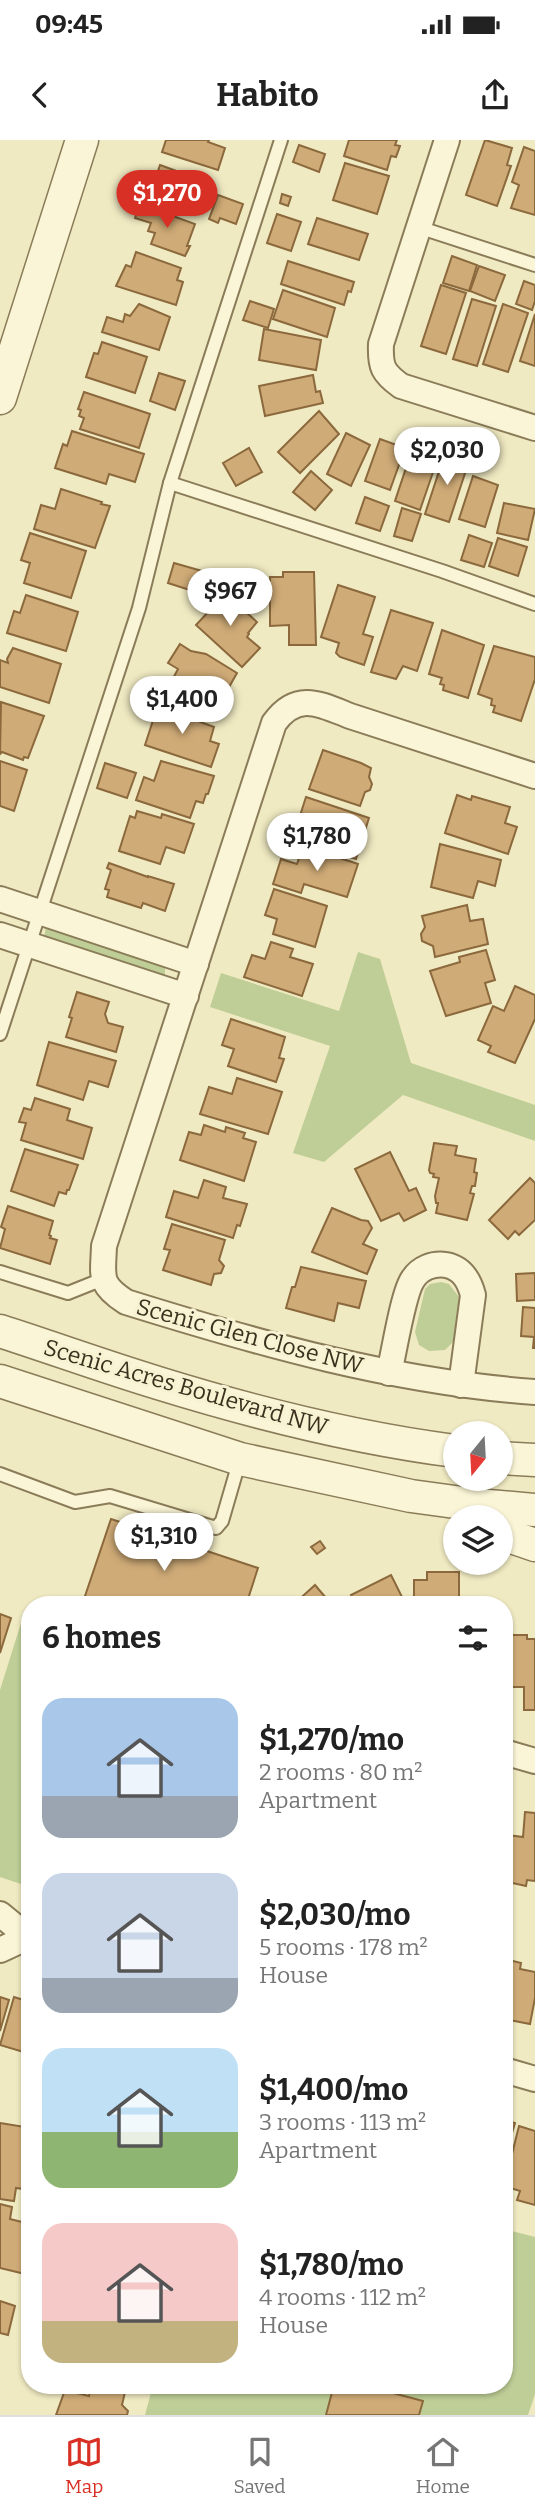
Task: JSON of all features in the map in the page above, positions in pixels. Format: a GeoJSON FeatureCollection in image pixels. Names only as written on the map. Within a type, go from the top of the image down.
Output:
{"type":"FeatureCollection","features":[{"type":"Feature","properties":{"kind":"street"},"geometry":{"type":"LineString","coordinates":[[0,398],[82,140]]}},
{"type":"Feature","properties":{"kind":"street"},"geometry":{"type":"LineString","coordinates":[[447,140],[381,344],[380,361],[387,375],[401,386],[535,428]]}},
{"type":"Feature","properties":{"kind":"street"},"geometry":{"type":"LineString","coordinates":[[103,1279],[104,1246],[274,723],[289,707],[300,703],[321,704],[350,716],[535,776]]}},
{"type":"Feature","properties":{"kind":"street"},"geometry":{"type":"LineString","coordinates":[[0,899],[196,964]]}},
{"type":"Feature","properties":{"kind":"street"},"geometry":{"type":"LineString","coordinates":[[0,935],[186,996]]}},
{"type":"Feature","properties":{"kind":"street"},"geometry":{"type":"LineString","coordinates":[[389,1373],[410,1282],[425,1268],[445,1265],[464,1275],[473,1295],[461,1385]]}},
{"type":"Feature","properties":{"kind":"street","name":"Scenic Glen Close NW"},"geometry":{"type":"LineString","coordinates":[[103,1279],[111,1293],[126,1302],[238,1337],[389,1373],[461,1385],[535,1392]]}},
{"type":"Feature","properties":{"kind":"street","name":"Scenic Acres Boulevard NW"},"geometry":{"type":"LineString","coordinates":[[0,1331],[155,1382],[264,1413],[402,1444],[443,1449]]}},
{"type":"Feature","properties":{"kind":"street","name":"Scenic Acres Boulevard NW"},"geometry":{"type":"LineString","coordinates":[[0,1381],[240,1459],[411,1496],[535,1510]]}},
{"type":"Feature","properties":{"kind":"street"},"geometry":{"type":"LineString","coordinates":[[513,1459],[535,1460]]}},
{"type":"Feature","properties":{"kind":"street"},"geometry":{"type":"LineString","coordinates":[[411,1496],[443,1515]]}},
{"type":"Feature","properties":{"kind":"street"},"geometry":{"type":"LineString","coordinates":[[513,1537],[535,1545]]}},
{"type":"Feature","properties":{"kind":"street"},"geometry":{"type":"LineString","coordinates":[[513,1755],[535,1761]]}},
{"type":"Feature","properties":{"kind":"street"},"geometry":{"type":"LineString","coordinates":[[0,1914],[21,1931]]}},
{"type":"Feature","properties":{"kind":"street"},"geometry":{"type":"LineString","coordinates":[[0,1950],[21,1941]]}},
{"type":"Feature","properties":{"kind":"street"},"geometry":{"type":"LineString","coordinates":[[513,2073],[535,2079]]}},
{"type":"Feature","properties":{"kind":"lane"},"geometry":{"type":"LineString","coordinates":[[0,1034],[139,608],[170,483],[281,140]]}},
{"type":"Feature","properties":{"kind":"lane"},"geometry":{"type":"LineString","coordinates":[[418,227],[535,265]]}},
{"type":"Feature","properties":{"kind":"lane"},"geometry":{"type":"LineString","coordinates":[[170,483],[535,604]]}},
{"type":"Feature","properties":{"kind":"lane"},"geometry":{"type":"LineString","coordinates":[[0,1272],[68,1293],[103,1279]]}},
{"type":"Feature","properties":{"kind":"lane"},"geometry":{"type":"LineString","coordinates":[[0,1474],[75,1502],[110,1496],[216,1528],[222,1521],[240,1459]]}},
{"type":"Feature","properties":{"kind":"green space"},"geometry":{"type":"Polygon","coordinates":[[[46,927],[165,966],[165,975],[44,937],[46,927]]]}},
{"type":"Feature","properties":{"kind":"green space"},"geometry":{"type":"Polygon","coordinates":[[[358,952],[380,959],[411,1063],[535,1105],[535,1141],[403,1095],[324,1162],[293,1153],[330,1046],[210,1007],[221,973],[339,1011],[358,952]]]}},
{"type":"Feature","properties":{"kind":"green space"},"geometry":{"type":"Polygon","coordinates":[[[430,1284],[449,1284],[459,1297],[453,1342],[445,1350],[429,1351],[419,1345],[415,1332],[425,1289],[430,1284]]]}},
{"type":"Feature","properties":{"kind":"green space"},"geometry":{"type":"Polygon","coordinates":[[[21,1623],[21,1884],[0,1877],[0,1690],[21,1623]]]}},
{"type":"Feature","properties":{"kind":"green space"},"geometry":{"type":"Polygon","coordinates":[[[513,2231],[535,2237],[535,2394],[528,2415],[145,2415],[151,2394],[513,2394],[513,2231]]]}},
{"type":"Feature","properties":{"kind":"building"},"geometry":{"type":"Polygon","coordinates":[[[166,140],[209,140],[208,142],[225,148],[218,170],[162,152],[166,140]]]}},
{"type":"Feature","properties":{"kind":"building"},"geometry":{"type":"Polygon","coordinates":[[[349,140],[397,140],[395,145],[400,146],[396,157],[391,156],[387,170],[344,156],[349,140]]]}},
{"type":"Feature","properties":{"kind":"building"},"geometry":{"type":"Polygon","coordinates":[[[485,140],[512,148],[507,165],[511,166],[497,206],[466,195],[485,140]]]}},
{"type":"Feature","properties":{"kind":"building"},"geometry":{"type":"Polygon","coordinates":[[[299,145],[325,154],[319,172],[293,162],[299,145]]]}},
{"type":"Feature","properties":{"kind":"building"},"geometry":{"type":"Polygon","coordinates":[[[524,147],[535,151],[535,215],[511,208],[519,185],[512,182],[524,147]]]}},
{"type":"Feature","properties":{"kind":"building"},"geometry":{"type":"Polygon","coordinates":[[[345,163],[389,176],[377,214],[333,200],[345,163]]]}},
{"type":"Feature","properties":{"kind":"building"},"geometry":{"type":"Polygon","coordinates":[[[160,165],[207,182],[194,215],[152,200],[157,187],[153,186],[160,165]]]}},
{"type":"Feature","properties":{"kind":"building"},"geometry":{"type":"Polygon","coordinates":[[[282,194],[291,197],[288,206],[280,203],[282,194]]]}},
{"type":"Feature","properties":{"kind":"building"},"geometry":{"type":"Polygon","coordinates":[[[218,195],[243,204],[236,224],[220,218],[218,223],[209,219],[218,195]]]}},
{"type":"Feature","properties":{"kind":"building"},"geometry":{"type":"Polygon","coordinates":[[[140,204],[195,224],[185,256],[151,244],[155,233],[148,231],[151,223],[135,218],[140,204]]]}},
{"type":"Feature","properties":{"kind":"building"},"geometry":{"type":"Polygon","coordinates":[[[277,214],[301,222],[291,251],[267,243],[277,214]]]}},
{"type":"Feature","properties":{"kind":"building"},"geometry":{"type":"Polygon","coordinates":[[[317,218],[368,234],[359,260],[308,244],[317,218]]]}},
{"type":"Feature","properties":{"kind":"building"},"geometry":{"type":"Polygon","coordinates":[[[136,252],[181,268],[177,280],[183,282],[176,305],[116,286],[126,265],[131,267],[136,252]]]}},
{"type":"Feature","properties":{"kind":"building"},"geometry":{"type":"Polygon","coordinates":[[[452,256],[477,265],[469,291],[443,283],[452,256]]]}},
{"type":"Feature","properties":{"kind":"building"},"geometry":{"type":"Polygon","coordinates":[[[288,261],[354,282],[344,305],[281,284],[288,261]]]}},
{"type":"Feature","properties":{"kind":"building"},"geometry":{"type":"Polygon","coordinates":[[[479,266],[505,275],[495,301],[470,291],[479,266]]]}},
{"type":"Feature","properties":{"kind":"building"},"geometry":{"type":"Polygon","coordinates":[[[524,281],[535,285],[532,310],[516,304],[524,281]]]}},
{"type":"Feature","properties":{"kind":"building"},"geometry":{"type":"Polygon","coordinates":[[[441,285],[466,293],[446,354],[421,346],[441,285]]]}},
{"type":"Feature","properties":{"kind":"building"},"geometry":{"type":"Polygon","coordinates":[[[283,290],[335,308],[327,337],[273,319],[283,290]]]}},
{"type":"Feature","properties":{"kind":"building"},"geometry":{"type":"Polygon","coordinates":[[[472,299],[496,306],[477,366],[453,359],[472,299]]]}},
{"type":"Feature","properties":{"kind":"building"},"geometry":{"type":"Polygon","coordinates":[[[250,301],[274,309],[268,328],[243,320],[250,301]]]}},
{"type":"Feature","properties":{"kind":"building"},"geometry":{"type":"Polygon","coordinates":[[[139,304],[170,317],[159,350],[102,332],[107,317],[123,322],[125,314],[130,316],[139,304]]]}},
{"type":"Feature","properties":{"kind":"building"},"geometry":{"type":"Polygon","coordinates":[[[503,304],[528,313],[508,372],[483,364],[503,304]]]}},
{"type":"Feature","properties":{"kind":"building"},"geometry":{"type":"Polygon","coordinates":[[[535,314],[535,366],[520,361],[535,314]]]}},
{"type":"Feature","properties":{"kind":"building"},"geometry":{"type":"Polygon","coordinates":[[[264,329],[321,340],[316,370],[259,360],[264,329]]]}},
{"type":"Feature","properties":{"kind":"building"},"geometry":{"type":"Polygon","coordinates":[[[102,342],[147,357],[135,393],[86,377],[94,353],[98,354],[102,342]]]}},
{"type":"Feature","properties":{"kind":"building"},"geometry":{"type":"Polygon","coordinates":[[[159,373],[185,381],[175,410],[150,401],[159,373]]]}},
{"type":"Feature","properties":{"kind":"building"},"geometry":{"type":"Polygon","coordinates":[[[313,375],[316,392],[320,391],[323,403],[265,416],[259,386],[313,375]]]}},
{"type":"Feature","properties":{"kind":"building"},"geometry":{"type":"Polygon","coordinates":[[[84,392],[150,414],[139,448],[80,429],[84,418],[79,416],[81,410],[78,409],[84,392]]]}},
{"type":"Feature","properties":{"kind":"building"},"geometry":{"type":"Polygon","coordinates":[[[319,411],[339,434],[300,473],[278,452],[319,411]]]}},
{"type":"Feature","properties":{"kind":"building"},"geometry":{"type":"Polygon","coordinates":[[[72,431],[144,454],[135,482],[109,474],[106,484],[55,468],[63,444],[67,446],[72,431]]]}},
{"type":"Feature","properties":{"kind":"building"},"geometry":{"type":"Polygon","coordinates":[[[346,433],[370,445],[351,486],[327,474],[346,433]]]}},
{"type":"Feature","properties":{"kind":"building"},"geometry":{"type":"Polygon","coordinates":[[[380,439],[405,448],[390,490],[365,481],[380,439]]]}},
{"type":"Feature","properties":{"kind":"building"},"geometry":{"type":"Polygon","coordinates":[[[415,441],[441,449],[420,510],[395,501],[415,441]]]}},
{"type":"Feature","properties":{"kind":"building"},"geometry":{"type":"Polygon","coordinates":[[[249,448],[262,472],[236,486],[223,463],[249,448]]]}},
{"type":"Feature","properties":{"kind":"building"},"geometry":{"type":"Polygon","coordinates":[[[445,453],[470,458],[449,522],[425,514],[445,453]]]}},
{"type":"Feature","properties":{"kind":"building"},"geometry":{"type":"Polygon","coordinates":[[[311,471],[332,490],[315,510],[293,492],[311,471]]]}},
{"type":"Feature","properties":{"kind":"building"},"geometry":{"type":"Polygon","coordinates":[[[473,476],[498,485],[485,527],[459,519],[473,476]]]}},
{"type":"Feature","properties":{"kind":"building"},"geometry":{"type":"Polygon","coordinates":[[[61,489],[110,506],[95,548],[34,529],[41,505],[55,509],[61,489]]]}},
{"type":"Feature","properties":{"kind":"building"},"geometry":{"type":"Polygon","coordinates":[[[365,497],[389,506],[380,531],[356,523],[365,497]]]}},
{"type":"Feature","properties":{"kind":"building"},"geometry":{"type":"Polygon","coordinates":[[[504,503],[535,509],[528,540],[497,533],[504,503]]]}},
{"type":"Feature","properties":{"kind":"building"},"geometry":{"type":"Polygon","coordinates":[[[402,508],[421,514],[412,541],[394,536],[402,508]]]}},
{"type":"Feature","properties":{"kind":"building"},"geometry":{"type":"Polygon","coordinates":[[[30,533],[86,551],[71,598],[24,583],[30,563],[21,560],[30,533]]]}},
{"type":"Feature","properties":{"kind":"building"},"geometry":{"type":"Polygon","coordinates":[[[469,535],[492,543],[484,567],[461,560],[469,535]]]}},
{"type":"Feature","properties":{"kind":"building"},"geometry":{"type":"Polygon","coordinates":[[[498,538],[527,547],[518,576],[489,566],[498,538]]]}},
{"type":"Feature","properties":{"kind":"building"},"geometry":{"type":"Polygon","coordinates":[[[174,563],[202,571],[196,592],[168,583],[174,563]]]}},
{"type":"Feature","properties":{"kind":"building"},"geometry":{"type":"Polygon","coordinates":[[[283,572],[314,572],[316,645],[289,645],[289,625],[270,626],[270,577],[283,577],[283,572]]]}},
{"type":"Feature","properties":{"kind":"building"},"geometry":{"type":"Polygon","coordinates":[[[338,585],[375,597],[363,634],[373,637],[364,665],[340,657],[336,653],[339,643],[321,637],[338,585]]]}},
{"type":"Feature","properties":{"kind":"building"},"geometry":{"type":"Polygon","coordinates":[[[222,590],[257,622],[247,637],[260,648],[242,667],[196,625],[211,609],[208,606],[222,590]]]}},
{"type":"Feature","properties":{"kind":"building"},"geometry":{"type":"Polygon","coordinates":[[[26,595],[78,612],[66,651],[7,633],[14,611],[20,613],[26,595]]]}},
{"type":"Feature","properties":{"kind":"building"},"geometry":{"type":"Polygon","coordinates":[[[391,610],[433,623],[417,671],[403,666],[396,679],[371,672],[391,610]]]}},
{"type":"Feature","properties":{"kind":"building"},"geometry":{"type":"Polygon","coordinates":[[[442,630],[484,645],[468,698],[443,690],[444,685],[440,684],[442,678],[429,674],[442,630]]]}},
{"type":"Feature","properties":{"kind":"building"},"geometry":{"type":"Polygon","coordinates":[[[180,644],[191,651],[206,654],[237,673],[224,696],[215,692],[210,704],[205,708],[169,686],[178,669],[168,663],[180,644]]]}},
{"type":"Feature","properties":{"kind":"building"},"geometry":{"type":"Polygon","coordinates":[[[494,646],[535,657],[535,679],[521,721],[493,712],[495,706],[491,705],[492,699],[478,694],[494,646]]]}},
{"type":"Feature","properties":{"kind":"building"},"geometry":{"type":"Polygon","coordinates":[[[13,648],[61,664],[49,703],[0,687],[0,660],[8,663],[7,659],[13,648]]]}},
{"type":"Feature","properties":{"kind":"building"},"geometry":{"type":"Polygon","coordinates":[[[1,702],[44,716],[28,758],[24,757],[23,760],[2,752],[0,754],[1,702]]]}},
{"type":"Feature","properties":{"kind":"building"},"geometry":{"type":"Polygon","coordinates":[[[158,705],[201,719],[200,722],[214,727],[210,741],[219,744],[211,767],[145,745],[158,705]]]}},
{"type":"Feature","properties":{"kind":"building"},"geometry":{"type":"Polygon","coordinates":[[[323,750],[371,768],[369,777],[372,784],[370,790],[365,792],[360,806],[309,789],[323,750]]]}},
{"type":"Feature","properties":{"kind":"building"},"geometry":{"type":"Polygon","coordinates":[[[0,761],[27,770],[14,811],[0,806],[0,761]]]}},
{"type":"Feature","properties":{"kind":"building"},"geometry":{"type":"Polygon","coordinates":[[[161,761],[214,776],[203,803],[196,801],[190,818],[136,800],[144,777],[154,781],[161,761]]]}},
{"type":"Feature","properties":{"kind":"building"},"geometry":{"type":"Polygon","coordinates":[[[105,763],[136,773],[127,798],[97,788],[105,763]]]}},
{"type":"Feature","properties":{"kind":"building"},"geometry":{"type":"Polygon","coordinates":[[[457,795],[471,800],[472,796],[510,807],[505,823],[517,827],[508,854],[445,833],[457,795]]]}},
{"type":"Feature","properties":{"kind":"building"},"geometry":{"type":"Polygon","coordinates":[[[306,797],[369,818],[356,859],[324,849],[325,845],[306,839],[309,829],[297,825],[306,797]]]}},
{"type":"Feature","properties":{"kind":"building"},"geometry":{"type":"Polygon","coordinates":[[[137,811],[161,818],[162,814],[194,824],[184,853],[166,847],[160,864],[119,851],[130,816],[135,818],[137,811]]]}},
{"type":"Feature","properties":{"kind":"building"},"geometry":{"type":"Polygon","coordinates":[[[440,844],[501,860],[495,886],[478,881],[473,898],[431,887],[440,844]]]}},
{"type":"Feature","properties":{"kind":"building"},"geometry":{"type":"Polygon","coordinates":[[[303,846],[358,864],[347,897],[304,884],[301,893],[273,884],[281,859],[297,864],[303,846]]]}},
{"type":"Feature","properties":{"kind":"building"},"geometry":{"type":"Polygon","coordinates":[[[109,863],[174,884],[165,911],[143,903],[141,908],[107,897],[109,890],[105,889],[111,870],[107,868],[109,863]]]}},
{"type":"Feature","properties":{"kind":"building"},"geometry":{"type":"Polygon","coordinates":[[[274,889],[327,906],[315,947],[273,934],[277,919],[265,915],[274,889]]]}},
{"type":"Feature","properties":{"kind":"building"},"geometry":{"type":"Polygon","coordinates":[[[467,905],[470,921],[483,919],[488,944],[435,957],[433,946],[422,941],[421,934],[425,927],[422,916],[467,905]]]}},
{"type":"Feature","properties":{"kind":"building"},"geometry":{"type":"Polygon","coordinates":[[[271,942],[293,949],[290,957],[313,964],[302,996],[244,977],[252,955],[265,959],[271,942]]]}},
{"type":"Feature","properties":{"kind":"building"},"geometry":{"type":"Polygon","coordinates":[[[486,950],[495,980],[485,983],[491,1003],[446,1016],[430,971],[460,962],[459,957],[486,950]]]}},
{"type":"Feature","properties":{"kind":"building"},"geometry":{"type":"Polygon","coordinates":[[[515,986],[535,995],[535,1019],[515,1063],[488,1052],[491,1046],[478,1040],[493,1006],[504,1011],[515,986]]]}},
{"type":"Feature","properties":{"kind":"building"},"geometry":{"type":"Polygon","coordinates":[[[77,992],[109,1002],[105,1014],[108,1023],[123,1027],[116,1052],[66,1037],[77,992]]]}},
{"type":"Feature","properties":{"kind":"building"},"geometry":{"type":"Polygon","coordinates":[[[231,1019],[285,1037],[279,1058],[284,1059],[276,1082],[228,1066],[234,1049],[222,1045],[231,1019]]]}},
{"type":"Feature","properties":{"kind":"building"},"geometry":{"type":"Polygon","coordinates":[[[49,1042],[116,1061],[108,1087],[89,1081],[83,1100],[37,1085],[49,1042]]]}},
{"type":"Feature","properties":{"kind":"building"},"geometry":{"type":"Polygon","coordinates":[[[237,1078],[282,1092],[268,1134],[200,1114],[209,1087],[232,1094],[237,1078]]]}},
{"type":"Feature","properties":{"kind":"building"},"geometry":{"type":"Polygon","coordinates":[[[35,1098],[70,1109],[67,1120],[92,1128],[83,1159],[21,1140],[26,1123],[19,1122],[24,1108],[31,1110],[35,1098]]]}},
{"type":"Feature","properties":{"kind":"building"},"geometry":{"type":"Polygon","coordinates":[[[204,1125],[225,1132],[226,1127],[245,1133],[243,1138],[256,1142],[244,1181],[180,1160],[189,1132],[201,1135],[204,1125]]]}},
{"type":"Feature","properties":{"kind":"building"},"geometry":{"type":"Polygon","coordinates":[[[434,1143],[457,1146],[455,1155],[476,1159],[475,1186],[472,1186],[470,1193],[474,1194],[467,1220],[436,1213],[438,1203],[435,1196],[439,1178],[433,1177],[434,1174],[429,1170],[434,1143]]]}},
{"type":"Feature","properties":{"kind":"building"},"geometry":{"type":"Polygon","coordinates":[[[25,1149],[78,1165],[69,1190],[66,1194],[59,1192],[54,1206],[11,1191],[25,1149]]]}},
{"type":"Feature","properties":{"kind":"building"},"geometry":{"type":"Polygon","coordinates":[[[390,1152],[409,1191],[416,1188],[426,1210],[404,1221],[399,1213],[381,1221],[355,1169],[390,1152]]]}},
{"type":"Feature","properties":{"kind":"building"},"geometry":{"type":"Polygon","coordinates":[[[530,1178],[535,1183],[535,1220],[519,1235],[515,1231],[508,1239],[489,1220],[530,1178]]]}},
{"type":"Feature","properties":{"kind":"building"},"geometry":{"type":"Polygon","coordinates":[[[204,1180],[226,1187],[223,1198],[247,1204],[233,1238],[166,1217],[174,1191],[198,1198],[204,1180]]]}},
{"type":"Feature","properties":{"kind":"building"},"geometry":{"type":"Polygon","coordinates":[[[8,1206],[53,1221],[49,1235],[57,1240],[50,1264],[0,1248],[5,1229],[1,1227],[8,1206]]]}},
{"type":"Feature","properties":{"kind":"building"},"geometry":{"type":"Polygon","coordinates":[[[332,1208],[368,1221],[372,1228],[363,1244],[377,1250],[367,1274],[312,1252],[332,1208]]]}},
{"type":"Feature","properties":{"kind":"building"},"geometry":{"type":"Polygon","coordinates":[[[172,1224],[225,1240],[219,1260],[224,1266],[221,1273],[214,1274],[211,1285],[163,1270],[170,1250],[164,1249],[172,1224]]]}},
{"type":"Feature","properties":{"kind":"building"},"geometry":{"type":"Polygon","coordinates":[[[301,1267],[366,1281],[359,1308],[338,1303],[334,1321],[286,1308],[301,1267]]]}},
{"type":"Feature","properties":{"kind":"building"},"geometry":{"type":"Polygon","coordinates":[[[535,1273],[535,1300],[517,1301],[516,1274],[535,1273]]]}},
{"type":"Feature","properties":{"kind":"building"},"geometry":{"type":"Polygon","coordinates":[[[523,1307],[535,1308],[535,1348],[534,1337],[521,1336],[523,1307]]]}},
{"type":"Feature","properties":{"kind":"building"},"geometry":{"type":"Polygon","coordinates":[[[111,1519],[258,1568],[249,1596],[85,1596],[111,1519]]]}},
{"type":"Feature","properties":{"kind":"building"},"geometry":{"type":"Polygon","coordinates":[[[320,1541],[325,1548],[317,1554],[311,1547],[320,1541]]]}},
{"type":"Feature","properties":{"kind":"building"},"geometry":{"type":"Polygon","coordinates":[[[427,1572],[459,1575],[459,1596],[414,1596],[414,1580],[427,1580],[427,1572]]]}},
{"type":"Feature","properties":{"kind":"building"},"geometry":{"type":"Polygon","coordinates":[[[391,1575],[402,1596],[352,1596],[391,1575]]]}},
{"type":"Feature","properties":{"kind":"building"},"geometry":{"type":"Polygon","coordinates":[[[315,1585],[324,1596],[303,1596],[315,1585]]]}},
{"type":"Feature","properties":{"kind":"building"},"geometry":{"type":"Polygon","coordinates":[[[0,1614],[11,1618],[0,1653],[0,1614]]]}},
{"type":"Feature","properties":{"kind":"building"},"geometry":{"type":"Polygon","coordinates":[[[513,1635],[527,1635],[527,1639],[535,1639],[535,1710],[524,1710],[524,1687],[513,1687],[513,1635]]]}},
{"type":"Feature","properties":{"kind":"building"},"geometry":{"type":"Polygon","coordinates":[[[525,1812],[535,1813],[535,1881],[527,1880],[526,1886],[513,1883],[513,1836],[523,1837],[525,1812]]]}},
{"type":"Feature","properties":{"kind":"building"},"geometry":{"type":"Polygon","coordinates":[[[513,1961],[521,1963],[520,1969],[535,1972],[535,1998],[530,2024],[513,2021],[513,1961]]]}},
{"type":"Feature","properties":{"kind":"building"},"geometry":{"type":"Polygon","coordinates":[[[0,1997],[9,2000],[0,2031],[0,1997]]]}},
{"type":"Feature","properties":{"kind":"building"},"geometry":{"type":"Polygon","coordinates":[[[14,1997],[21,1999],[21,2051],[0,2045],[14,1997]]]}},
{"type":"Feature","properties":{"kind":"building"},"geometry":{"type":"Polygon","coordinates":[[[0,2123],[21,2126],[21,2189],[16,2188],[14,2201],[0,2199],[0,2123]]]}},
{"type":"Feature","properties":{"kind":"building"},"geometry":{"type":"Polygon","coordinates":[[[519,2126],[535,2131],[535,2205],[517,2200],[520,2191],[513,2189],[513,2150],[519,2126]]]}},
{"type":"Feature","properties":{"kind":"building"},"geometry":{"type":"Polygon","coordinates":[[[0,2204],[12,2207],[10,2219],[21,2222],[21,2273],[0,2268],[0,2204]]]}},
{"type":"Feature","properties":{"kind":"building"},"geometry":{"type":"Polygon","coordinates":[[[0,2301],[15,2306],[8,2335],[0,2333],[0,2301]]]}},
{"type":"Feature","properties":{"kind":"building"},"geometry":{"type":"Polygon","coordinates":[[[64,2394],[125,2394],[122,2405],[128,2411],[127,2415],[56,2415],[64,2394]]]}},
{"type":"Feature","properties":{"kind":"building"},"geometry":{"type":"Polygon","coordinates":[[[332,2394],[397,2394],[423,2401],[419,2415],[326,2415],[332,2394]]]}}]}
